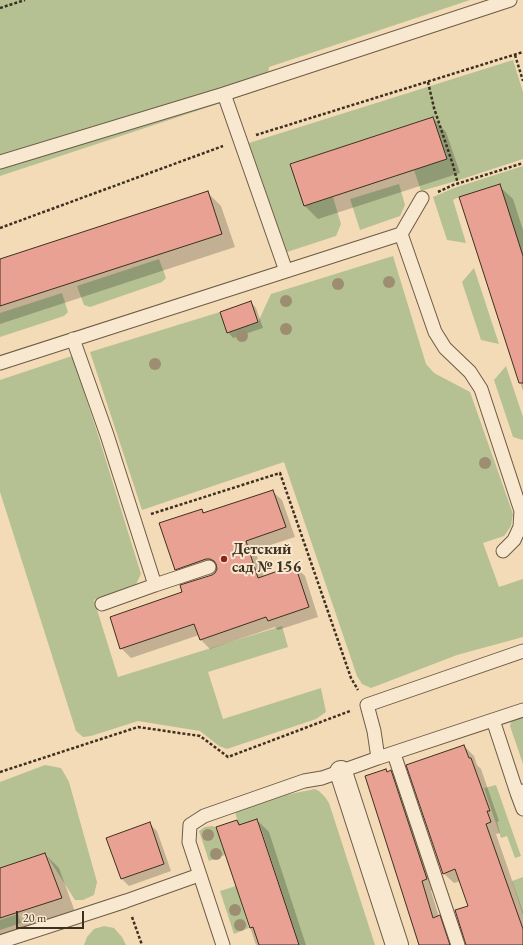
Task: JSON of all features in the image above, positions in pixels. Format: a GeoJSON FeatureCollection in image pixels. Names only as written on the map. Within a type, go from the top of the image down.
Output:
{"type":"FeatureCollection","features":[{"type":"Feature","properties":{"kind":"street"},"geometry":{"type":"LineString","coordinates":[[341,772],[397,945]]}},
{"type":"Feature","properties":{"kind":"lane"},"geometry":{"type":"LineString","coordinates":[[0,162],[224,94],[510,0]]}},
{"type":"Feature","properties":{"kind":"lane"},"geometry":{"type":"LineString","coordinates":[[224,94],[286,271]]}},
{"type":"Feature","properties":{"kind":"lane"},"geometry":{"type":"LineString","coordinates":[[0,363],[400,234],[422,198]]}},
{"type":"Feature","properties":{"kind":"lane"},"geometry":{"type":"LineString","coordinates":[[400,234],[434,332],[445,348],[470,372],[481,389],[511,480],[521,511],[520,527],[514,540],[503,551]]}},
{"type":"Feature","properties":{"kind":"lane"},"geometry":{"type":"LineString","coordinates":[[73,339],[107,435],[155,585]]}},
{"type":"Feature","properties":{"kind":"lane"},"geometry":{"type":"LineString","coordinates":[[102,604],[209,567]]}},
{"type":"Feature","properties":{"kind":"lane"},"geometry":{"type":"LineString","coordinates":[[378,758],[374,731],[367,705],[523,651]]}},
{"type":"Feature","properties":{"kind":"lane"},"geometry":{"type":"LineString","coordinates":[[222,945],[189,842],[190,825],[204,816],[304,781],[322,778],[341,772],[378,758],[394,754],[523,710]]}},
{"type":"Feature","properties":{"kind":"lane"},"geometry":{"type":"LineString","coordinates":[[493,720],[520,792],[523,809]]}},
{"type":"Feature","properties":{"kind":"lane"},"geometry":{"type":"LineString","coordinates":[[394,754],[458,945]]}},
{"type":"Feature","properties":{"kind":"lane"},"geometry":{"type":"LineString","coordinates":[[0,942],[200,875]]}},
{"type":"Feature","properties":{"kind":"path"},"geometry":{"type":"LineString","coordinates":[[0,8],[25,0]]}},
{"type":"Feature","properties":{"kind":"path"},"geometry":{"type":"LineString","coordinates":[[0,228],[240,140],[523,52]]}},
{"type":"Feature","properties":{"kind":"path"},"geometry":{"type":"LineString","coordinates":[[515,55],[523,81]]}},
{"type":"Feature","properties":{"kind":"path"},"geometry":{"type":"LineString","coordinates":[[428,82],[434,108],[458,184]]}},
{"type":"Feature","properties":{"kind":"path"},"geometry":{"type":"LineString","coordinates":[[422,198],[458,184],[523,163]]}},
{"type":"Feature","properties":{"kind":"path"},"geometry":{"type":"LineString","coordinates":[[0,772],[138,727],[200,736],[228,757],[367,705],[351,678],[280,473],[134,520]]}},
{"type":"Feature","properties":{"kind":"path"},"geometry":{"type":"LineString","coordinates":[[126,901],[142,945]]}},
{"type":"Feature","properties":{"kind":"green space"},"geometry":{"type":"Polygon","coordinates":[[[0,0],[470,0],[269,67],[266,88],[0,176],[0,0]]]}},
{"type":"Feature","properties":{"kind":"green space"},"geometry":{"type":"Polygon","coordinates":[[[513,60],[523,92],[523,159],[421,191],[414,170],[447,159],[433,117],[290,164],[304,206],[333,197],[341,224],[336,236],[287,252],[249,143],[513,60]]]}},
{"type":"Feature","properties":{"kind":"green space"},"geometry":{"type":"Polygon","coordinates":[[[523,166],[523,256],[459,197],[453,200],[466,243],[447,240],[433,197],[454,188],[523,166]]]}},
{"type":"Feature","properties":{"kind":"green space"},"geometry":{"type":"Polygon","coordinates":[[[399,184],[405,205],[400,216],[360,230],[350,199],[399,184]]]}},
{"type":"Feature","properties":{"kind":"green space"},"geometry":{"type":"Polygon","coordinates":[[[393,256],[426,364],[434,373],[470,392],[513,514],[511,526],[504,536],[483,543],[499,587],[523,579],[523,637],[457,655],[371,688],[362,684],[357,676],[284,462],[142,510],[90,352],[220,312],[227,333],[258,322],[271,294],[393,256]]]}},
{"type":"Feature","properties":{"kind":"green space"},"geometry":{"type":"Polygon","coordinates":[[[159,259],[166,278],[162,282],[90,307],[84,305],[77,286],[159,259]]]}},
{"type":"Feature","properties":{"kind":"green space"},"geometry":{"type":"Polygon","coordinates":[[[474,268],[499,344],[481,340],[462,282],[474,268]]]}},
{"type":"Feature","properties":{"kind":"green space"},"geometry":{"type":"Polygon","coordinates":[[[62,293],[68,312],[64,316],[0,337],[0,313],[62,293]]]}},
{"type":"Feature","properties":{"kind":"green space"},"geometry":{"type":"Polygon","coordinates":[[[72,356],[141,574],[136,584],[94,600],[118,677],[282,626],[288,647],[208,672],[223,719],[321,688],[326,712],[316,719],[227,749],[219,746],[200,731],[138,721],[91,736],[83,737],[76,731],[0,492],[0,380],[72,356]]]}},
{"type":"Feature","properties":{"kind":"green space"},"geometry":{"type":"Polygon","coordinates":[[[506,366],[523,417],[523,440],[513,437],[494,380],[506,366]]]}},
{"type":"Feature","properties":{"kind":"green space"},"geometry":{"type":"Polygon","coordinates":[[[523,717],[523,764],[510,726],[513,720],[523,717]]]}},
{"type":"Feature","properties":{"kind":"green space"},"geometry":{"type":"Polygon","coordinates":[[[45,765],[61,768],[69,782],[97,882],[94,895],[83,900],[75,900],[45,853],[0,868],[0,782],[45,765]]]}},
{"type":"Feature","properties":{"kind":"green space"},"geometry":{"type":"Polygon","coordinates":[[[496,785],[521,856],[515,858],[507,836],[501,838],[484,788],[496,785]]]}},
{"type":"Feature","properties":{"kind":"green space"},"geometry":{"type":"Polygon","coordinates":[[[315,789],[325,797],[329,803],[375,945],[299,945],[258,819],[239,825],[235,812],[285,795],[315,789]]]}},
{"type":"Feature","properties":{"kind":"green space"},"geometry":{"type":"Polygon","coordinates":[[[205,827],[216,827],[225,855],[209,861],[199,831],[205,827]]]}},
{"type":"Feature","properties":{"kind":"green space"},"geometry":{"type":"Polygon","coordinates":[[[523,877],[523,915],[512,881],[523,877]]]}},
{"type":"Feature","properties":{"kind":"green space"},"geometry":{"type":"Polygon","coordinates":[[[236,886],[249,928],[234,934],[220,891],[236,886]]]}},
{"type":"Feature","properties":{"kind":"green space"},"geometry":{"type":"Polygon","coordinates":[[[18,914],[21,923],[0,930],[0,920],[18,914]]]}},
{"type":"Feature","properties":{"kind":"green space"},"geometry":{"type":"Polygon","coordinates":[[[104,926],[114,928],[122,937],[126,945],[84,945],[87,937],[94,929],[104,926]]]}},
{"type":"Feature","properties":{"kind":"building"},"geometry":{"type":"Polygon","coordinates":[[[433,117],[447,159],[304,206],[290,164],[433,117]]]}},
{"type":"Feature","properties":{"kind":"building"},"geometry":{"type":"Polygon","coordinates":[[[500,184],[523,256],[523,383],[519,383],[459,197],[500,184]]]}},
{"type":"Feature","properties":{"kind":"building"},"geometry":{"type":"Polygon","coordinates":[[[208,191],[222,234],[0,306],[0,259],[208,191]]]}},
{"type":"Feature","properties":{"kind":"building"},"geometry":{"type":"Polygon","coordinates":[[[251,301],[258,322],[227,333],[220,312],[251,301]]]}},
{"type":"Feature","properties":{"kind":"building"},"geometry":{"type":"Polygon","coordinates":[[[273,490],[286,527],[246,541],[258,578],[295,565],[309,607],[268,621],[266,617],[200,640],[194,624],[120,649],[110,617],[182,592],[180,585],[212,575],[217,569],[214,561],[206,559],[175,570],[159,523],[202,509],[203,513],[273,490]]]}},
{"type":"Feature","properties":{"kind":"building"},"geometry":{"type":"Polygon","coordinates":[[[464,745],[469,758],[471,758],[490,811],[487,811],[491,822],[486,824],[523,929],[523,945],[466,945],[455,910],[468,906],[455,869],[443,874],[406,765],[464,745]]]}},
{"type":"Feature","properties":{"kind":"building"},"geometry":{"type":"Polygon","coordinates":[[[386,769],[387,772],[391,770],[427,879],[422,881],[433,918],[440,915],[450,945],[419,945],[365,776],[386,769]]]}},
{"type":"Feature","properties":{"kind":"building"},"geometry":{"type":"Polygon","coordinates":[[[257,819],[299,945],[259,945],[253,927],[250,928],[216,827],[237,820],[239,825],[257,819]]]}},
{"type":"Feature","properties":{"kind":"building"},"geometry":{"type":"Polygon","coordinates":[[[150,822],[164,864],[121,879],[106,838],[150,822]]]}},
{"type":"Feature","properties":{"kind":"building"},"geometry":{"type":"Polygon","coordinates":[[[45,853],[62,898],[0,918],[0,868],[45,853]]]}},
{"type":"Feature","properties":{"kind":"place","name":"Детский сад № 156"},"geometry":{"type":"Point","coordinates":[224,559]}}]}
